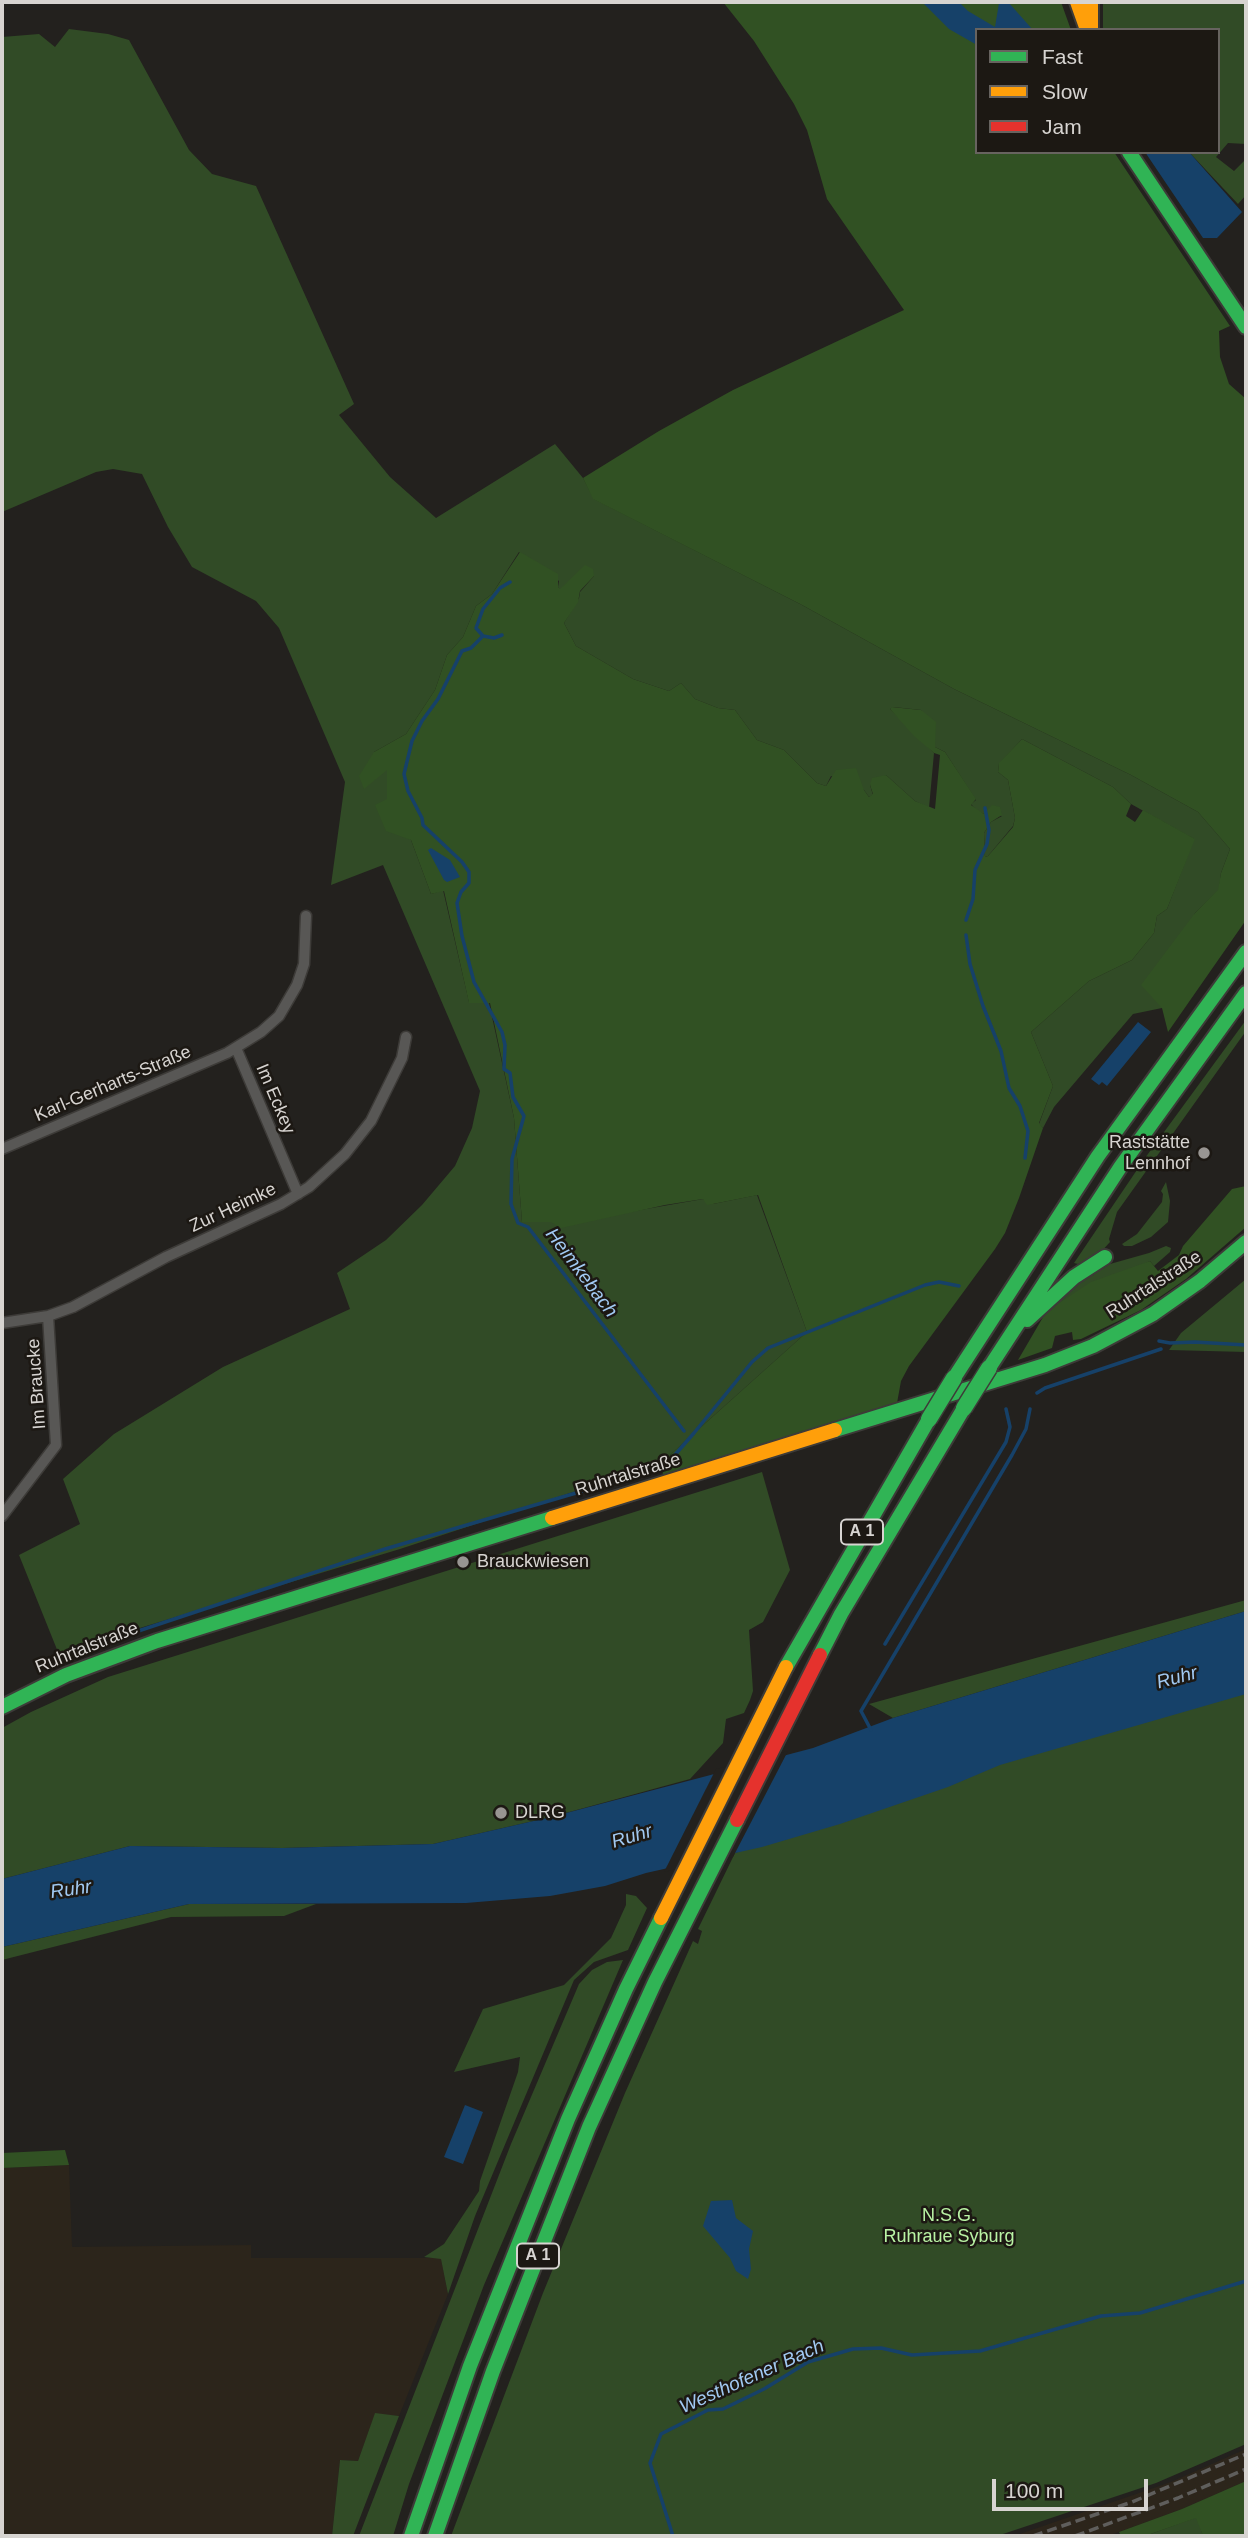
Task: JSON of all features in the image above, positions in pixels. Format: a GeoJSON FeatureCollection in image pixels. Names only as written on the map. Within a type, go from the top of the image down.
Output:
{"type":"FeatureCollection","features":[{"type":"Feature","properties":{"kind":"main road"},"geometry":{"type":"LineString","coordinates":[[1077,2],[1088,28]]}},
{"type":"Feature","properties":{"kind":"main road"},"geometry":{"type":"LineString","coordinates":[[1089,28],[1091,2]]}},
{"type":"Feature","properties":{"kind":"main road"},"geometry":{"type":"LineString","coordinates":[[1130,154],[1246,327]]}},
{"type":"Feature","properties":{"kind":"main road","name":"A 1"},"geometry":{"type":"LineString","coordinates":[[411,2536],[475,2353],[568,2119],[626,1989],[796,1647],[954,1378],[1098,1156],[1246,952]]}},
{"type":"Feature","properties":{"kind":"main road","name":"A 1"},"geometry":{"type":"LineString","coordinates":[[435,2536],[493,2371],[589,2127],[655,1982],[841,1614],[1006,1339],[1121,1166],[1246,993]]}},
{"type":"Feature","properties":{"kind":"main road","name":"Ruhrtalstraße"},"geometry":{"type":"LineString","coordinates":[[2,1707],[70,1673],[157,1641],[1045,1365],[1093,1346],[1153,1314],[1185,1292],[1246,1242]]}},
{"type":"Feature","properties":{"kind":"main road"},"geometry":{"type":"LineString","coordinates":[[1006,1339],[1074,1277],[1105,1257]]}},
{"type":"Feature","properties":{"kind":"street","name":"Im Eckey"},"geometry":{"type":"LineString","coordinates":[[298,1194],[236,1048],[271,1023],[293,993],[304,964],[306,916]]}},
{"type":"Feature","properties":{"kind":"street","name":"Zur Heimke"},"geometry":{"type":"LineString","coordinates":[[2,1323],[48,1316],[73,1307],[166,1257],[298,1194],[336,1163],[371,1121],[402,1058],[406,1037]]}},
{"type":"Feature","properties":{"kind":"street","name":"Karl-Gerharts-Straße"},"geometry":{"type":"LineString","coordinates":[[2,1149],[236,1048]]}},
{"type":"Feature","properties":{"kind":"street","name":"Im Braucke"},"geometry":{"type":"LineString","coordinates":[[2,1516],[56,1445],[48,1316]]}},
{"type":"Feature","properties":{"kind":"shaded area"},"geometry":{"type":"Polygon","coordinates":[[[69,2165],[72,2247],[251,2245],[251,2258],[441,2258],[448,2294],[399,2416],[375,2414],[358,2461],[340,2460],[332,2536],[2,2536],[2,2168],[69,2165]]]}},
{"type":"Feature","properties":{"kind":"shaded area"},"geometry":{"type":"Polygon","coordinates":[[[1246,2449],[1246,2481],[1182,2509],[1108,2536],[1014,2536],[1171,2482],[1246,2449]]]}},
{"type":"Feature","properties":{"kind":"green space"},"geometry":{"type":"Polygon","coordinates":[[[723,2],[1061,2],[1070,28],[975,28],[975,154],[1115,154],[1230,326],[1219,331],[1220,357],[1229,384],[1246,399],[1246,920],[1168,1032],[1162,1008],[1141,985],[1195,913],[1218,890],[1230,849],[1198,812],[1131,775],[954,689],[802,605],[593,499],[583,478],[733,390],[904,310],[827,199],[807,130],[794,104],[754,41],[723,2]]]}},
{"type":"Feature","properties":{"kind":"green space"},"geometry":{"type":"Polygon","coordinates":[[[1103,2],[1246,2],[1246,144],[1228,143],[1220,152],[1220,28],[1103,28],[1103,2]]]}},
{"type":"Feature","properties":{"kind":"green space"},"geometry":{"type":"Polygon","coordinates":[[[69,29],[108,34],[129,40],[189,150],[212,174],[256,186],[354,404],[339,415],[390,477],[436,518],[555,444],[583,478],[594,499],[802,605],[954,689],[1131,775],[1198,812],[1230,849],[1221,873],[1219,890],[1195,913],[1162,1008],[1133,1014],[1054,1107],[1043,1128],[1039,1124],[1053,1086],[1031,1032],[1089,981],[1132,960],[1154,933],[1157,916],[1167,909],[1194,839],[1131,804],[1113,787],[1022,739],[999,764],[998,772],[1008,780],[1015,818],[1013,826],[985,857],[984,833],[991,822],[1002,816],[984,814],[971,804],[976,800],[945,752],[935,747],[921,710],[890,709],[934,753],[929,808],[915,801],[886,775],[870,785],[873,795],[869,797],[864,790],[831,776],[826,786],[817,783],[784,750],[757,740],[735,710],[718,708],[695,699],[681,683],[669,691],[633,679],[576,646],[564,623],[580,592],[594,576],[567,583],[560,590],[559,581],[519,552],[492,594],[476,606],[463,637],[447,655],[435,690],[406,734],[374,752],[387,769],[387,799],[411,840],[431,894],[443,890],[469,1002],[489,1003],[514,1118],[522,1222],[629,1212],[703,1199],[713,1204],[757,1195],[807,1332],[661,1463],[400,1549],[120,1634],[60,1657],[19,1555],[80,1524],[63,1479],[114,1434],[223,1367],[350,1309],[337,1273],[386,1240],[422,1205],[455,1166],[472,1128],[480,1091],[383,865],[331,885],[345,782],[279,628],[256,601],[192,567],[168,527],[142,474],[113,469],[96,472],[2,512],[2,37],[39,34],[55,47],[69,29]]]}},
{"type":"Feature","properties":{"kind":"green space"},"geometry":{"type":"Polygon","coordinates":[[[1191,154],[1219,154],[1216,157],[1234,171],[1244,161],[1246,163],[1246,195],[1238,204],[1191,154]]]}},
{"type":"Feature","properties":{"kind":"green space"},"geometry":{"type":"Polygon","coordinates":[[[520,552],[558,574],[560,589],[585,565],[593,569],[594,576],[580,591],[578,602],[564,623],[576,646],[633,679],[669,691],[681,683],[695,699],[718,708],[735,710],[757,740],[784,750],[817,783],[826,786],[836,770],[856,768],[869,797],[873,794],[870,785],[872,778],[886,775],[915,801],[935,809],[940,755],[914,736],[890,709],[921,710],[936,722],[935,747],[945,752],[976,799],[971,805],[984,814],[992,805],[1000,807],[1002,815],[991,822],[984,833],[985,857],[1013,827],[1015,818],[1008,780],[998,772],[999,763],[1022,739],[1113,787],[1131,804],[1126,816],[1135,822],[1143,810],[1195,839],[1167,909],[1157,916],[1154,933],[1132,960],[1089,981],[1031,1032],[1053,1086],[1039,1123],[1043,1128],[1019,1198],[1005,1233],[995,1249],[909,1366],[901,1381],[897,1403],[663,1475],[661,1463],[807,1332],[758,1195],[707,1205],[703,1199],[665,1205],[561,1228],[551,1222],[522,1222],[514,1118],[490,1003],[469,1003],[444,891],[431,894],[411,840],[386,831],[375,805],[387,799],[387,770],[364,789],[359,776],[374,752],[406,734],[435,690],[447,655],[463,637],[476,606],[492,594],[520,552]]]}},
{"type":"Feature","properties":{"kind":"green space"},"geometry":{"type":"Polygon","coordinates":[[[1246,1020],[1246,1031],[1117,1212],[1110,1242],[1100,1253],[1078,1264],[1074,1263],[1145,1158],[1246,1020]]]}},
{"type":"Feature","properties":{"kind":"green space"},"geometry":{"type":"Polygon","coordinates":[[[1166,1182],[1170,1201],[1168,1222],[1151,1237],[1132,1246],[1124,1246],[1122,1244],[1137,1234],[1162,1202],[1161,1191],[1166,1182]]]}},
{"type":"Feature","properties":{"kind":"green space"},"geometry":{"type":"Polygon","coordinates":[[[1246,1186],[1246,1227],[1186,1279],[1141,1310],[1081,1339],[1073,1340],[1072,1332],[1055,1336],[1052,1348],[1018,1360],[1046,1312],[1091,1282],[1150,1261],[1158,1271],[1179,1255],[1183,1246],[1232,1189],[1246,1186]]]}},
{"type":"Feature","properties":{"kind":"green space"},"geometry":{"type":"Polygon","coordinates":[[[1166,1246],[1171,1248],[1170,1252],[1154,1266],[1150,1261],[1046,1312],[1066,1291],[1110,1264],[1166,1246]]]}},
{"type":"Feature","properties":{"kind":"green space"},"geometry":{"type":"Polygon","coordinates":[[[1246,1279],[1246,1352],[1169,1350],[1181,1333],[1246,1279]]]}},
{"type":"Feature","properties":{"kind":"green space"},"geometry":{"type":"Polygon","coordinates":[[[762,1472],[790,1570],[763,1622],[749,1630],[753,1691],[744,1713],[726,1719],[723,1743],[690,1779],[551,1817],[433,1844],[282,1848],[130,1846],[2,1879],[2,1728],[31,1712],[108,1677],[762,1472]]]}},
{"type":"Feature","properties":{"kind":"green space"},"geometry":{"type":"Polygon","coordinates":[[[1246,1600],[1246,1611],[893,1718],[869,1704],[1246,1600]]]}},
{"type":"Feature","properties":{"kind":"green space","name":"N.S.G. Ruhraue Syburg"},"geometry":{"type":"Polygon","coordinates":[[[1246,1673],[1246,2444],[1156,2483],[997,2536],[451,2536],[543,2293],[625,2093],[693,1941],[698,1944],[702,1931],[698,1929],[735,1853],[1246,1673]]]}},
{"type":"Feature","properties":{"kind":"green space"},"geometry":{"type":"Polygon","coordinates":[[[626,1894],[636,1896],[647,1908],[628,1950],[594,1962],[574,1980],[475,2216],[448,2294],[441,2259],[424,2257],[444,2244],[479,2191],[480,2181],[518,2072],[520,2057],[454,2072],[483,2009],[564,1985],[611,1938],[626,1905],[626,1894]]]}},
{"type":"Feature","properties":{"kind":"green space"},"geometry":{"type":"Polygon","coordinates":[[[189,1904],[316,1904],[284,1916],[171,1917],[2,1960],[2,1947],[189,1904]]]}},
{"type":"Feature","properties":{"kind":"green space"},"geometry":{"type":"Polygon","coordinates":[[[623,1960],[484,2285],[409,2484],[393,2536],[359,2536],[511,2144],[579,1984],[592,1970],[607,1962],[623,1960]]]}},
{"type":"Feature","properties":{"kind":"green space"},"geometry":{"type":"Polygon","coordinates":[[[65,2150],[69,2165],[2,2168],[2,2153],[65,2150]]]}},
{"type":"Feature","properties":{"kind":"green space"},"geometry":{"type":"Polygon","coordinates":[[[375,2413],[399,2416],[353,2536],[332,2536],[340,2460],[358,2461],[375,2413]]]}},
{"type":"Feature","properties":{"kind":"green space"},"geometry":{"type":"Polygon","coordinates":[[[1246,2481],[1244,2536],[1203,2536],[1196,2518],[1145,2536],[1121,2536],[1119,2532],[1182,2509],[1246,2481]]]}},
{"type":"Feature","properties":{"kind":"green space"},"geometry":{"type":"Polygon","coordinates":[[[1197,2517],[1203,2536],[1145,2536],[1197,2517]]]}},
{"type":"Feature","properties":{"kind":"water"},"geometry":{"type":"Polygon","coordinates":[[[922,2],[959,2],[968,11],[995,27],[999,3],[1009,3],[1031,28],[975,28],[975,44],[949,29],[922,2]]]}},
{"type":"Feature","properties":{"kind":"water"},"geometry":{"type":"Polygon","coordinates":[[[1146,154],[1191,154],[1242,212],[1217,238],[1203,238],[1146,154]]]}},
{"type":"Feature","properties":{"kind":"water"},"geometry":{"type":"Polygon","coordinates":[[[431,848],[450,860],[460,877],[447,882],[444,880],[428,850],[431,848]]]}},
{"type":"Feature","properties":{"kind":"water"},"geometry":{"type":"Polygon","coordinates":[[[1138,1022],[1151,1032],[1107,1086],[1102,1082],[1099,1085],[1091,1079],[1138,1022]]]}},
{"type":"Feature","properties":{"kind":"water","name":"Ruhr"},"geometry":{"type":"Polygon","coordinates":[[[1246,1611],[1246,1694],[1000,1765],[948,1787],[762,1847],[646,1873],[605,1886],[550,1896],[466,1903],[189,1904],[2,1947],[2,1879],[130,1846],[282,1848],[433,1844],[551,1817],[813,1748],[893,1718],[1246,1611]]]}},
{"type":"Feature","properties":{"kind":"water"},"geometry":{"type":"Polygon","coordinates":[[[465,2105],[483,2112],[463,2164],[444,2157],[465,2105]]]}},
{"type":"Feature","properties":{"kind":"water"},"geometry":{"type":"Polygon","coordinates":[[[732,2200],[736,2218],[753,2231],[749,2249],[751,2269],[748,2279],[736,2271],[730,2258],[703,2226],[711,2201],[732,2200]]]}},
{"type":"Feature","properties":{"kind":"pier"},"geometry":{"type":"Polygon","coordinates":[[[788,1751],[733,1857],[664,1872],[716,1769],[788,1751]]]}},
{"type":"Feature","properties":{"kind":"waterway"},"geometry":{"type":"LineString","coordinates":[[502,635],[494,638],[483,636],[476,628],[483,609],[500,588],[510,582]]}},
{"type":"Feature","properties":{"kind":"waterway","name":"Heimkebach"},"geometry":{"type":"LineString","coordinates":[[483,636],[471,648],[462,651],[438,699],[412,741],[404,774],[408,791],[423,825],[469,872],[469,883],[461,892],[457,903],[462,936],[474,982],[502,1032],[505,1045],[504,1069],[510,1073],[513,1097],[524,1116],[512,1159],[511,1204],[518,1223],[528,1227],[684,1431]]}},
{"type":"Feature","properties":{"kind":"waterway"},"geometry":{"type":"LineString","coordinates":[[966,920],[973,899],[975,870],[987,844],[989,830],[985,808]]}},
{"type":"Feature","properties":{"kind":"waterway"},"geometry":{"type":"LineString","coordinates":[[966,935],[970,964],[983,1006],[1001,1051],[1009,1088],[1020,1106],[1028,1131],[1025,1158]]}},
{"type":"Feature","properties":{"kind":"waterway","name":"Heimkebach"},"geometry":{"type":"LineString","coordinates":[[694,1433],[752,1362],[768,1348],[925,1285],[939,1282],[959,1286]]}},
{"type":"Feature","properties":{"kind":"waterway","name":"Heimkebach"},"geometry":{"type":"LineString","coordinates":[[1159,1341],[1246,1345]]}},
{"type":"Feature","properties":{"kind":"waterway"},"geometry":{"type":"LineString","coordinates":[[1037,1393],[1161,1349]]}},
{"type":"Feature","properties":{"kind":"waterway"},"geometry":{"type":"LineString","coordinates":[[885,1644],[1006,1442],[1010,1427],[1006,1409]]}},
{"type":"Feature","properties":{"kind":"waterway"},"geometry":{"type":"LineString","coordinates":[[871,1730],[861,1711],[1012,1455],[1026,1429],[1030,1409]]}},
{"type":"Feature","properties":{"kind":"waterway"},"geometry":{"type":"LineString","coordinates":[[69,1654],[385,1549],[651,1471],[666,1465],[694,1433]]}},
{"type":"Feature","properties":{"kind":"waterway","name":"Westhofener Bach"},"geometry":{"type":"LineString","coordinates":[[673,2536],[650,2463],[661,2434],[708,2410],[723,2409],[764,2389],[808,2362],[853,2349],[881,2348],[912,2355],[980,2351],[1101,2316],[1140,2313],[1246,2281]]}},
{"type":"Feature","properties":{"kind":"railway"},"geometry":{"type":"LineString","coordinates":[[1033,2536],[1132,2502],[1246,2454]]}},
{"type":"Feature","properties":{"kind":"railway"},"geometry":{"type":"LineString","coordinates":[[1075,2536],[1178,2498],[1246,2469]]}},
{"type":"Feature","properties":{"kind":"traffic: fast"},"geometry":{"type":"LineString","coordinates":[[1130,154],[1246,327]]}},
{"type":"Feature","properties":{"kind":"traffic: fast"},"geometry":{"type":"LineString","coordinates":[[954,1378],[1098,1156],[1246,952]]}},
{"type":"Feature","properties":{"kind":"traffic: fast"},"geometry":{"type":"LineString","coordinates":[[989,1368],[1121,1166],[1246,993]]}},
{"type":"Feature","properties":{"kind":"traffic: fast"},"geometry":{"type":"LineString","coordinates":[[835,1430],[1045,1365],[1093,1346],[1153,1314],[1200,1281],[1246,1242]]}},
{"type":"Feature","properties":{"kind":"traffic: fast"},"geometry":{"type":"LineString","coordinates":[[1027,1320],[1074,1277],[1105,1257]]}},
{"type":"Feature","properties":{"kind":"traffic: fast"},"geometry":{"type":"LineString","coordinates":[[964,1408],[989,1368]]}},
{"type":"Feature","properties":{"kind":"traffic: fast"},"geometry":{"type":"LineString","coordinates":[[929,1419],[954,1378]]}},
{"type":"Feature","properties":{"kind":"traffic: fast"},"geometry":{"type":"LineString","coordinates":[[820,1655],[841,1614],[964,1408]]}},
{"type":"Feature","properties":{"kind":"traffic: fast"},"geometry":{"type":"LineString","coordinates":[[786,1667],[929,1419]]}},
{"type":"Feature","properties":{"kind":"traffic: fast"},"geometry":{"type":"LineString","coordinates":[[2,1707],[66,1675],[157,1641],[552,1518]]}},
{"type":"Feature","properties":{"kind":"traffic: fast"},"geometry":{"type":"LineString","coordinates":[[435,2536],[493,2371],[589,2127],[655,1982],[737,1820]]}},
{"type":"Feature","properties":{"kind":"traffic: fast"},"geometry":{"type":"LineString","coordinates":[[411,2536],[470,2366],[568,2119],[661,1918]]}},
{"type":"Feature","properties":{"kind":"traffic: slow"},"geometry":{"type":"LineString","coordinates":[[1077,2],[1086,28]]}},
{"type":"Feature","properties":{"kind":"traffic: slow"},"geometry":{"type":"LineString","coordinates":[[1091,2],[1091,28]]}},
{"type":"Feature","properties":{"kind":"traffic: slow"},"geometry":{"type":"LineString","coordinates":[[552,1518],[835,1430]]}},
{"type":"Feature","properties":{"kind":"traffic: slow"},"geometry":{"type":"LineString","coordinates":[[661,1918],[786,1667]]}},
{"type":"Feature","properties":{"kind":"traffic: jam"},"geometry":{"type":"LineString","coordinates":[[737,1820],[820,1655]]}},
{"type":"Feature","properties":{"kind":"place","name":"Raststätte Lennhof"},"geometry":{"type":"Point","coordinates":[1204,1153]}},
{"type":"Feature","properties":{"kind":"place","name":"Brauckwiesen"},"geometry":{"type":"Point","coordinates":[463,1562]}},
{"type":"Feature","properties":{"kind":"place","name":"DLRG"},"geometry":{"type":"Point","coordinates":[501,1813]}}]}
